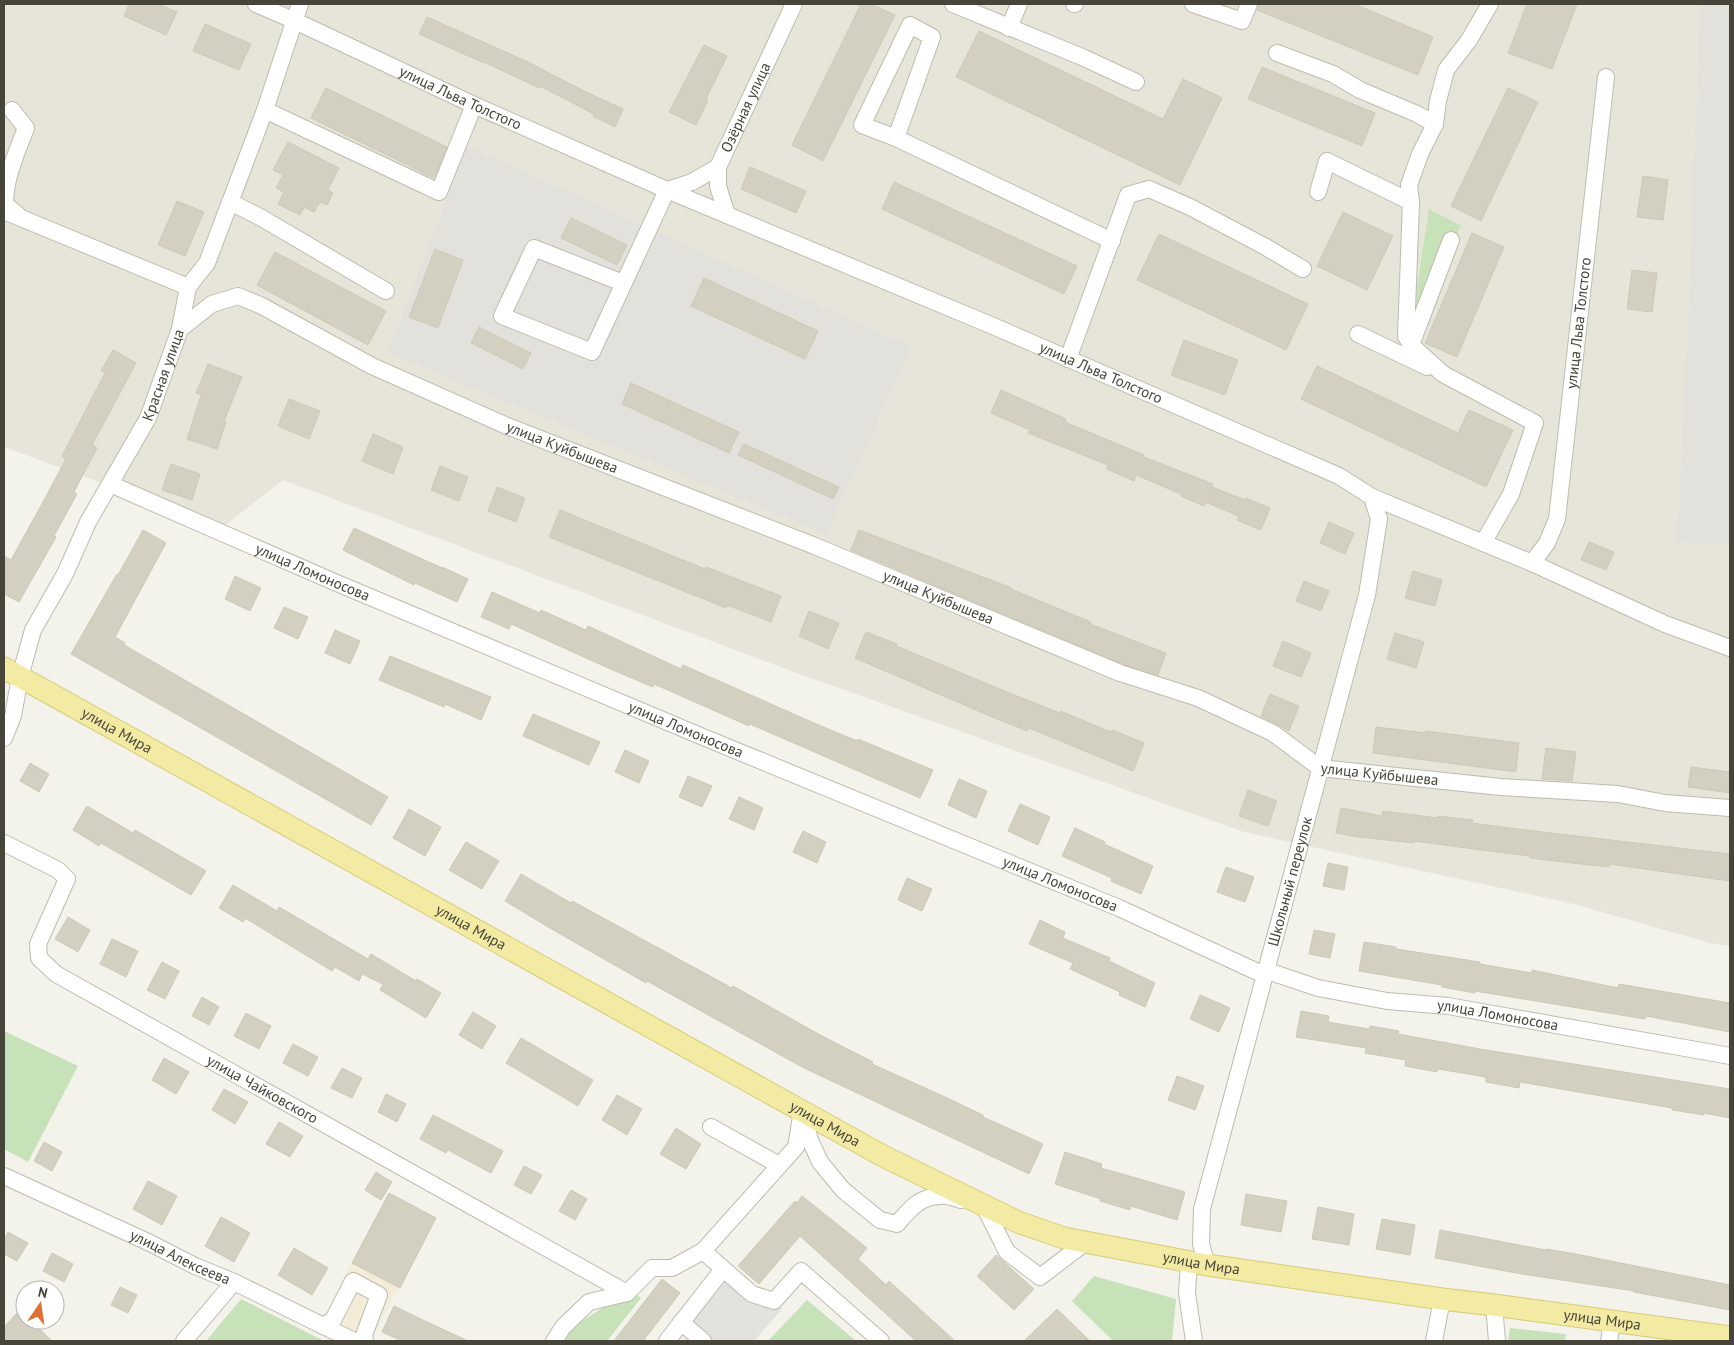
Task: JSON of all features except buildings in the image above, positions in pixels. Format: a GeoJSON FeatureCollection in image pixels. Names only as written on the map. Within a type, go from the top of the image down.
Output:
{"type":"FeatureCollection","features":[{"type":"Feature","properties":{"kind":"main road","name":"улица Мира"},"geometry":{"type":"LineString","coordinates":[[12,672],[883,1156],[1018,1222],[1064,1238],[1198,1264],[1494,1305],[1610,1332],[1730,1338]]}},
{"type":"Feature","properties":{"kind":"street","name":"улица Льва Толстого"},"geometry":{"type":"LineString","coordinates":[[256,4],[474,105],[666,190],[1068,359],[1339,476],[1372,497],[1532,563],[1665,624],[1730,648]]}},
{"type":"Feature","properties":{"kind":"street","name":"Красная улица"},"geometry":{"type":"LineString","coordinates":[[4,738],[14,716],[12,672],[33,630],[65,574],[88,522],[148,418],[180,330],[188,288],[207,263],[265,110],[293,20],[300,4]]}},
{"type":"Feature","properties":{"kind":"street","name":"Озёрная улица"},"geometry":{"type":"LineString","coordinates":[[727,215],[718,186],[718,167],[794,4]]}},
{"type":"Feature","properties":{"kind":"street"},"geometry":{"type":"LineString","coordinates":[[953,4],[1082,57],[1136,82]]}},
{"type":"Feature","properties":{"kind":"street"},"geometry":{"type":"LineString","coordinates":[[1009,28],[1019,4]]}},
{"type":"Feature","properties":{"kind":"street"},"geometry":{"type":"LineString","coordinates":[[1193,4],[1242,21],[1249,4]]}},
{"type":"Feature","properties":{"kind":"street"},"geometry":{"type":"LineString","coordinates":[[1443,374],[1411,345],[1406,336],[1411,202],[1409,185],[1420,154],[1435,124],[1438,101],[1446,70],[1469,40],[1490,4]]}},
{"type":"Feature","properties":{"kind":"street"},"geometry":{"type":"LineString","coordinates":[[896,138],[932,37],[910,26],[862,125],[896,138],[1112,241]]}},
{"type":"Feature","properties":{"kind":"street"},"geometry":{"type":"LineString","coordinates":[[1277,53],[1334,74],[1360,90],[1417,114],[1435,124]]}},
{"type":"Feature","properties":{"kind":"street","name":"улица Льва Толстого"},"geometry":{"type":"LineString","coordinates":[[1532,563],[1547,543],[1557,519],[1606,77]]}},
{"type":"Feature","properties":{"kind":"street"},"geometry":{"type":"LineString","coordinates":[[265,110],[439,192],[474,105]]}},
{"type":"Feature","properties":{"kind":"street"},"geometry":{"type":"LineString","coordinates":[[12,110],[26,128],[5,190],[6,204],[20,216]]}},
{"type":"Feature","properties":{"kind":"street"},"geometry":{"type":"LineString","coordinates":[[1318,192],[1326,161],[1411,202]]}},
{"type":"Feature","properties":{"kind":"street"},"geometry":{"type":"LineString","coordinates":[[623,283],[534,248],[502,316],[592,352],[666,190],[692,182],[718,167]]}},
{"type":"Feature","properties":{"kind":"street"},"geometry":{"type":"LineString","coordinates":[[1068,359],[1128,195],[1149,189],[1190,207],[1303,269]]}},
{"type":"Feature","properties":{"kind":"street"},"geometry":{"type":"LineString","coordinates":[[230,202],[260,217],[386,291]]}},
{"type":"Feature","properties":{"kind":"street"},"geometry":{"type":"LineString","coordinates":[[4,211],[20,216],[188,288]]}},
{"type":"Feature","properties":{"kind":"street"},"geometry":{"type":"LineString","coordinates":[[1411,345],[1451,240]]}},
{"type":"Feature","properties":{"kind":"street","name":"улица Куйбышева"},"geometry":{"type":"LineString","coordinates":[[180,330],[212,304],[238,296],[260,305],[372,366],[507,426],[815,546],[1120,673],[1198,698],[1273,733],[1320,768],[1500,787],[1618,794],[1665,804],[1730,808]]}},
{"type":"Feature","properties":{"kind":"street"},"geometry":{"type":"LineString","coordinates":[[1358,334],[1443,374],[1535,423],[1510,494],[1483,543]]}},
{"type":"Feature","properties":{"kind":"street","name":"улица Ломоносова"},"geometry":{"type":"LineString","coordinates":[[110,484],[332,581],[712,741],[1119,908],[1264,972],[1318,988],[1387,1001],[1448,1006],[1730,1056]]}},
{"type":"Feature","properties":{"kind":"street","name":"Школьный переулок"},"geometry":{"type":"LineString","coordinates":[[1194,1341],[1186,1292],[1198,1264],[1201,1244],[1202,1209],[1368,585],[1379,519],[1372,497]]}},
{"type":"Feature","properties":{"kind":"street","name":"улица Чайковского"},"geometry":{"type":"LineString","coordinates":[[4,843],[58,870],[67,879],[38,944],[39,958],[56,974],[627,1293]]}},
{"type":"Feature","properties":{"kind":"street"},"geometry":{"type":"LineString","coordinates":[[554,1341],[563,1327],[589,1302],[627,1293],[652,1268],[672,1268],[703,1251],[796,1147],[802,1111]]}},
{"type":"Feature","properties":{"kind":"street"},"geometry":{"type":"LineString","coordinates":[[802,1111],[810,1140],[820,1162],[843,1190],[880,1220],[897,1224],[910,1208],[921,1200],[940,1196],[980,1204],[1007,1252],[1040,1277],[1086,1242]]}},
{"type":"Feature","properties":{"kind":"street"},"geometry":{"type":"LineString","coordinates":[[711,1127],[779,1165]]}},
{"type":"Feature","properties":{"kind":"street","name":"улица Алексеева"},"geometry":{"type":"LineString","coordinates":[[4,1176],[234,1282],[354,1341]]}},
{"type":"Feature","properties":{"kind":"street"},"geometry":{"type":"LineString","coordinates":[[703,1251],[752,1294],[774,1301],[801,1271],[881,1341]]}},
{"type":"Feature","properties":{"kind":"street"},"geometry":{"type":"LineString","coordinates":[[667,1341],[723,1269]]}},
{"type":"Feature","properties":{"kind":"street"},"geometry":{"type":"LineString","coordinates":[[324,1326],[333,1320],[353,1281],[379,1295],[364,1335],[365,1341]]}},
{"type":"Feature","properties":{"kind":"street"},"geometry":{"type":"LineString","coordinates":[[184,1341],[234,1282]]}},
{"type":"Feature","properties":{"kind":"street"},"geometry":{"type":"LineString","coordinates":[[1434,1341],[1442,1299]]}},
{"type":"Feature","properties":{"kind":"street"},"geometry":{"type":"LineString","coordinates":[[1494,1305],[1497,1341]]}},
{"type":"Feature","properties":{"kind":"street"},"geometry":{"type":"LineString","coordinates":[[681,1322],[703,1341]]}},
{"type":"Feature","properties":{"kind":"shaded area"},"geometry":{"type":"Polygon","coordinates":[[[4,4],[1730,4],[1730,946],[1714,944],[1574,904],[1244,832],[794,672],[283,480],[223,527],[4,447],[4,4]]]}},
{"type":"Feature","properties":{"kind":"shaded area"},"geometry":{"type":"Polygon","coordinates":[[[1700,4],[1730,4],[1730,545],[1677,542],[1689,302],[1700,4]]]}},
{"type":"Feature","properties":{"kind":"shaded area"},"geometry":{"type":"Polygon","coordinates":[[[467,146],[911,347],[826,534],[388,353],[467,146]]]}},
{"type":"Feature","properties":{"kind":"shaded area"},"geometry":{"type":"Polygon","coordinates":[[[389,1193],[436,1218],[370,1341],[325,1315],[389,1193]]]}},
{"type":"Feature","properties":{"kind":"shaded area"},"geometry":{"type":"Polygon","coordinates":[[[723,1279],[752,1302],[783,1308],[754,1341],[713,1341],[688,1321],[723,1279]]]}},
{"type":"Feature","properties":{"kind":"green space"},"geometry":{"type":"Polygon","coordinates":[[[1429,209],[1461,226],[1413,313],[1429,209]]]}},
{"type":"Feature","properties":{"kind":"green space"},"geometry":{"type":"Polygon","coordinates":[[[4,1031],[78,1066],[28,1162],[4,1149],[4,1031]]]}},
{"type":"Feature","properties":{"kind":"green space"},"geometry":{"type":"Polygon","coordinates":[[[1094,1276],[1176,1299],[1172,1341],[1113,1341],[1072,1301],[1094,1276]]]}},
{"type":"Feature","properties":{"kind":"green space"},"geometry":{"type":"Polygon","coordinates":[[[637,1295],[641,1298],[607,1341],[562,1341],[574,1326],[612,1302],[637,1295]]]}},
{"type":"Feature","properties":{"kind":"green space"},"geometry":{"type":"Polygon","coordinates":[[[241,1299],[324,1341],[206,1341],[241,1299]]]}},
{"type":"Feature","properties":{"kind":"green space"},"geometry":{"type":"Polygon","coordinates":[[[807,1300],[856,1341],[768,1341],[807,1300]]]}},
{"type":"Feature","properties":{"kind":"green space"},"geometry":{"type":"Polygon","coordinates":[[[1510,1328],[1566,1334],[1565,1341],[1508,1341],[1510,1328]]]}}]}
